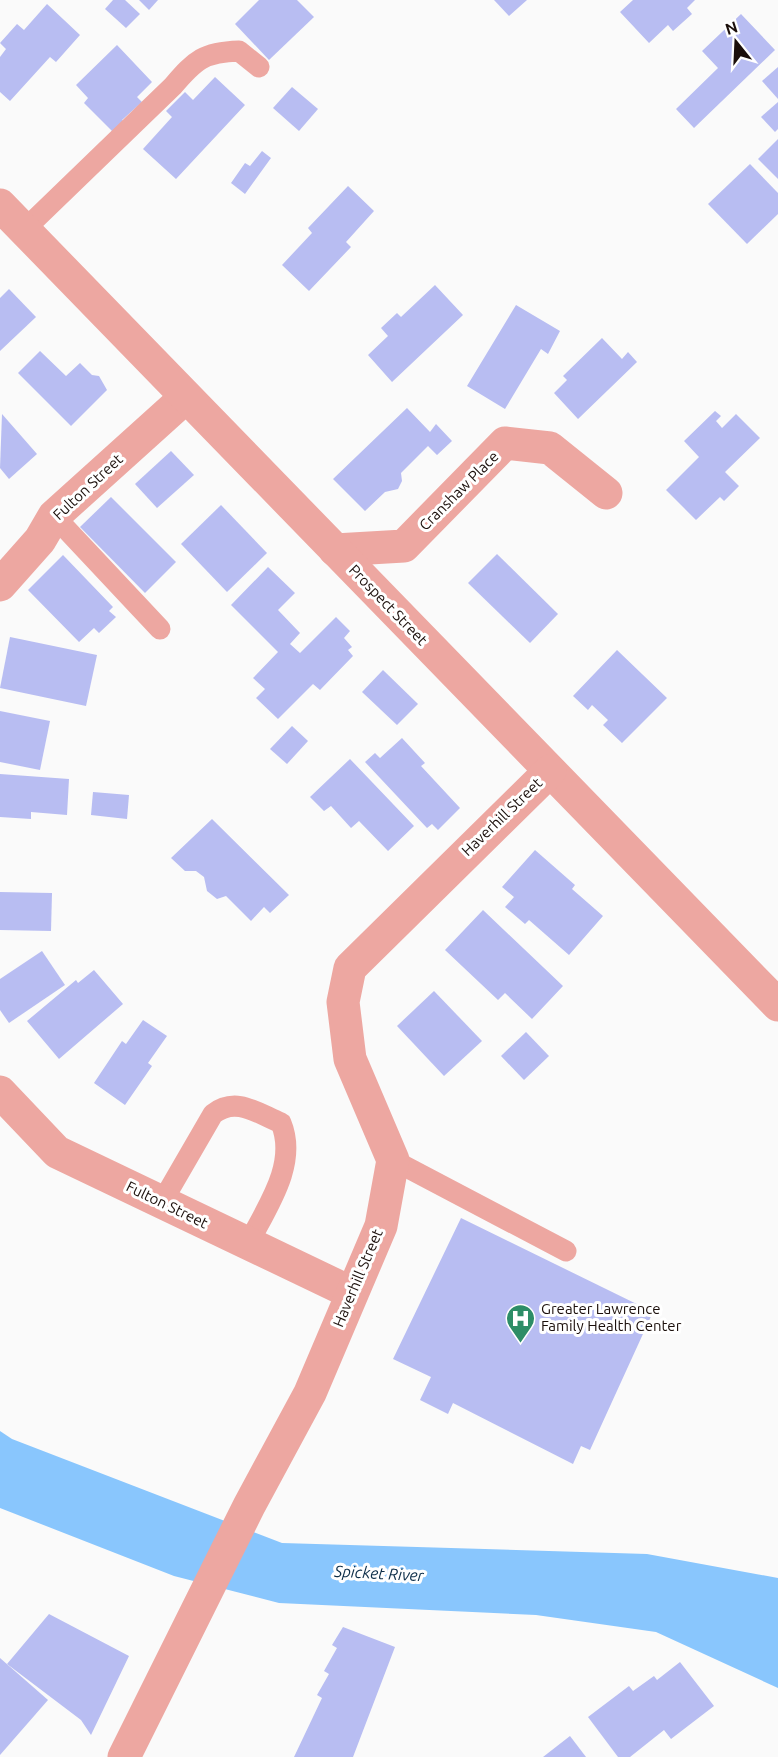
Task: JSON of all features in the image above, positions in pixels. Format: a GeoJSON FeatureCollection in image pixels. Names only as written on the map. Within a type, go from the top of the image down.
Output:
{"type":"FeatureCollection","features":[{"type":"Feature","properties":{"kind":"street","name":"Prospect Street"},"geometry":{"type":"LineString","coordinates":[[0,205],[778,1005]]}},
{"type":"Feature","properties":{"kind":"street","name":"Fulton Street"},"geometry":{"type":"LineString","coordinates":[[0,585],[40,540],[54,516],[186,397]]}},
{"type":"Feature","properties":{"kind":"street","name":"Cranshaw Place"},"geometry":{"type":"LineString","coordinates":[[335,550],[404,546],[505,443],[550,448],[606,493]]}},
{"type":"Feature","properties":{"kind":"street","name":"Haverhill Street"},"geometry":{"type":"LineString","coordinates":[[124,1757],[249,1506],[310,1393],[381,1226],[393,1160],[350,1059],[343,1002],[350,968],[550,771]]}},
{"type":"Feature","properties":{"kind":"street","name":"Fulton Street"},"geometry":{"type":"LineString","coordinates":[[0,1092],[57,1152],[352,1293]]}},
{"type":"Feature","properties":{"kind":"lane"},"geometry":{"type":"LineString","coordinates":[[24,230],[173,86],[193,62],[217,52],[239,51],[259,67]]}},
{"type":"Feature","properties":{"kind":"lane"},"geometry":{"type":"LineString","coordinates":[[54,516],[160,629]]}},
{"type":"Feature","properties":{"kind":"lane"},"geometry":{"type":"LineString","coordinates":[[162,1202],[213,1114],[224,1105],[238,1105],[281,1123],[287,1139],[282,1175],[248,1244]]}},
{"type":"Feature","properties":{"kind":"lane"},"geometry":{"type":"LineString","coordinates":[[393,1160],[566,1251]]}},
{"type":"Feature","properties":{"kind":"water","name":"Spicket River"},"geometry":{"type":"Polygon","coordinates":[[[0,1431],[12,1439],[282,1543],[647,1554],[778,1578],[778,1688],[656,1632],[536,1615],[279,1603],[174,1576],[0,1508],[0,1431]]]}},
{"type":"Feature","properties":{"kind":"building"},"geometry":{"type":"Polygon","coordinates":[[[113,0],[125,0],[140,14],[126,28],[105,9],[113,0]]]}},
{"type":"Feature","properties":{"kind":"building"},"geometry":{"type":"Polygon","coordinates":[[[139,0],[158,0],[149,10],[139,0]]]}},
{"type":"Feature","properties":{"kind":"building"},"geometry":{"type":"Polygon","coordinates":[[[259,0],[297,0],[314,17],[269,60],[235,24],[259,0]]]}},
{"type":"Feature","properties":{"kind":"building"},"geometry":{"type":"Polygon","coordinates":[[[494,0],[527,0],[509,16],[494,0]]]}},
{"type":"Feature","properties":{"kind":"building"},"geometry":{"type":"Polygon","coordinates":[[[633,0],[695,0],[687,8],[692,14],[673,31],[668,25],[649,43],[620,12],[633,0]]]}},
{"type":"Feature","properties":{"kind":"building"},"geometry":{"type":"Polygon","coordinates":[[[47,4],[80,35],[56,62],[50,57],[10,101],[0,92],[0,57],[6,49],[0,43],[17,24],[24,30],[47,4]]]}},
{"type":"Feature","properties":{"kind":"building"},"geometry":{"type":"Polygon","coordinates":[[[741,14],[775,50],[694,128],[676,109],[718,68],[702,51],[741,14]]]}},
{"type":"Feature","properties":{"kind":"building"},"geometry":{"type":"Polygon","coordinates":[[[117,45],[152,82],[137,97],[142,102],[122,120],[127,124],[116,135],[84,103],[88,98],[76,85],[117,45]]]}},
{"type":"Feature","properties":{"kind":"building"},"geometry":{"type":"Polygon","coordinates":[[[778,67],[778,99],[762,81],[778,67]]]}},
{"type":"Feature","properties":{"kind":"building"},"geometry":{"type":"Polygon","coordinates":[[[215,77],[245,105],[176,179],[143,149],[172,117],[166,111],[185,92],[193,100],[215,77]]]}},
{"type":"Feature","properties":{"kind":"building"},"geometry":{"type":"Polygon","coordinates":[[[292,87],[318,109],[299,131],[273,108],[292,87]]]}},
{"type":"Feature","properties":{"kind":"building"},"geometry":{"type":"Polygon","coordinates":[[[778,102],[778,129],[775,132],[761,117],[778,102]]]}},
{"type":"Feature","properties":{"kind":"building"},"geometry":{"type":"Polygon","coordinates":[[[778,139],[778,179],[758,159],[778,139]]]}},
{"type":"Feature","properties":{"kind":"building"},"geometry":{"type":"Polygon","coordinates":[[[262,151],[271,158],[245,194],[231,183],[245,163],[250,166],[262,151]]]}},
{"type":"Feature","properties":{"kind":"building"},"geometry":{"type":"Polygon","coordinates":[[[750,164],[778,193],[778,214],[747,244],[708,204],[750,164]]]}},
{"type":"Feature","properties":{"kind":"building"},"geometry":{"type":"Polygon","coordinates":[[[348,186],[374,211],[346,242],[351,247],[309,291],[282,265],[312,233],[308,228],[348,186]]]}},
{"type":"Feature","properties":{"kind":"building"},"geometry":{"type":"Polygon","coordinates":[[[435,285],[463,315],[392,382],[368,355],[388,336],[381,328],[397,313],[401,317],[435,285]]]}},
{"type":"Feature","properties":{"kind":"building"},"geometry":{"type":"Polygon","coordinates":[[[9,289],[36,317],[0,351],[0,298],[9,289]]]}},
{"type":"Feature","properties":{"kind":"building"},"geometry":{"type":"Polygon","coordinates":[[[516,305],[560,331],[548,354],[541,349],[505,409],[467,386],[516,305]]]}},
{"type":"Feature","properties":{"kind":"building"},"geometry":{"type":"Polygon","coordinates":[[[602,338],[622,359],[628,352],[637,362],[578,419],[554,393],[567,380],[563,376],[602,338]]]}},
{"type":"Feature","properties":{"kind":"building"},"geometry":{"type":"Polygon","coordinates":[[[40,351],[66,376],[80,363],[92,375],[99,376],[107,390],[71,426],[18,373],[40,351]]]}},
{"type":"Feature","properties":{"kind":"building"},"geometry":{"type":"Polygon","coordinates":[[[407,408],[430,432],[436,424],[452,441],[437,455],[428,446],[401,473],[402,481],[398,489],[385,492],[365,511],[333,479],[407,408]]]}},
{"type":"Feature","properties":{"kind":"building"},"geometry":{"type":"Polygon","coordinates":[[[715,411],[721,416],[716,421],[722,428],[736,414],[760,438],[725,472],[739,486],[724,501],[720,497],[696,520],[666,490],[699,457],[684,441],[715,411]]]}},
{"type":"Feature","properties":{"kind":"building"},"geometry":{"type":"Polygon","coordinates":[[[2,414],[37,454],[9,479],[0,468],[2,414]]]}},
{"type":"Feature","properties":{"kind":"building"},"geometry":{"type":"Polygon","coordinates":[[[171,451],[194,475],[157,508],[135,484],[171,451]]]}},
{"type":"Feature","properties":{"kind":"building"},"geometry":{"type":"Polygon","coordinates":[[[111,497],[176,562],[145,593],[80,527],[111,497]]]}},
{"type":"Feature","properties":{"kind":"building"},"geometry":{"type":"Polygon","coordinates":[[[221,505],[267,553],[227,592],[181,544],[221,505]]]}},
{"type":"Feature","properties":{"kind":"building"},"geometry":{"type":"Polygon","coordinates":[[[497,554],[558,614],[530,643],[468,583],[497,554]]]}},
{"type":"Feature","properties":{"kind":"building"},"geometry":{"type":"Polygon","coordinates":[[[63,555],[113,607],[109,611],[116,617],[99,633],[94,628],[79,642],[28,590],[63,555]]]}},
{"type":"Feature","properties":{"kind":"building"},"geometry":{"type":"Polygon","coordinates":[[[268,567],[295,593],[278,610],[300,633],[290,644],[300,653],[336,617],[350,631],[344,638],[352,647],[348,650],[353,656],[320,690],[313,684],[278,719],[256,698],[265,689],[253,678],[278,652],[231,605],[268,567]]]}},
{"type":"Feature","properties":{"kind":"building"},"geometry":{"type":"Polygon","coordinates":[[[10,637],[97,655],[86,706],[0,688],[10,637]]]}},
{"type":"Feature","properties":{"kind":"building"},"geometry":{"type":"Polygon","coordinates":[[[617,650],[667,698],[622,743],[603,725],[608,720],[592,705],[588,710],[573,696],[617,650]]]}},
{"type":"Feature","properties":{"kind":"building"},"geometry":{"type":"Polygon","coordinates":[[[383,670],[418,704],[397,725],[362,692],[383,670]]]}},
{"type":"Feature","properties":{"kind":"building"},"geometry":{"type":"Polygon","coordinates":[[[0,711],[50,721],[40,770],[0,762],[0,711]]]}},
{"type":"Feature","properties":{"kind":"building"},"geometry":{"type":"Polygon","coordinates":[[[292,726],[308,741],[287,764],[270,749],[292,726]]]}},
{"type":"Feature","properties":{"kind":"building"},"geometry":{"type":"Polygon","coordinates":[[[402,738],[425,763],[421,766],[460,808],[438,830],[432,824],[427,828],[365,762],[375,753],[380,758],[402,738]]]}},
{"type":"Feature","properties":{"kind":"building"},"geometry":{"type":"Polygon","coordinates":[[[350,759],[414,826],[388,851],[359,821],[351,828],[331,806],[324,811],[310,797],[350,759]]]}},
{"type":"Feature","properties":{"kind":"building"},"geometry":{"type":"Polygon","coordinates":[[[0,774],[69,779],[67,815],[31,812],[31,819],[0,817],[0,774]]]}},
{"type":"Feature","properties":{"kind":"building"},"geometry":{"type":"Polygon","coordinates":[[[93,792],[129,795],[127,819],[91,815],[93,792]]]}},
{"type":"Feature","properties":{"kind":"building"},"geometry":{"type":"Polygon","coordinates":[[[212,819],[289,895],[270,913],[264,907],[251,921],[226,896],[217,899],[207,891],[204,877],[196,871],[185,871],[171,858],[212,819]]]}},
{"type":"Feature","properties":{"kind":"building"},"geometry":{"type":"Polygon","coordinates":[[[535,850],[575,885],[572,889],[603,916],[569,955],[529,920],[525,924],[505,907],[514,897],[502,887],[535,850]]]}},
{"type":"Feature","properties":{"kind":"building"},"geometry":{"type":"Polygon","coordinates":[[[0,892],[52,893],[51,931],[0,930],[0,892]]]}},
{"type":"Feature","properties":{"kind":"building"},"geometry":{"type":"Polygon","coordinates":[[[483,910],[563,986],[532,1019],[505,993],[498,1000],[445,950],[483,910]]]}},
{"type":"Feature","properties":{"kind":"building"},"geometry":{"type":"Polygon","coordinates":[[[42,951],[65,985],[9,1023],[0,1010],[0,979],[42,951]]]}},
{"type":"Feature","properties":{"kind":"building"},"geometry":{"type":"Polygon","coordinates":[[[94,970],[123,1004],[59,1059],[27,1021],[76,980],[78,983],[94,970]]]}},
{"type":"Feature","properties":{"kind":"building"},"geometry":{"type":"Polygon","coordinates":[[[434,991],[482,1041],[444,1076],[397,1026],[434,991]]]}},
{"type":"Feature","properties":{"kind":"building"},"geometry":{"type":"Polygon","coordinates":[[[143,1020],[167,1036],[148,1063],[152,1066],[125,1105],[94,1083],[122,1041],[126,1044],[143,1020]]]}},
{"type":"Feature","properties":{"kind":"building"},"geometry":{"type":"Polygon","coordinates":[[[526,1032],[549,1056],[524,1080],[501,1056],[526,1032]]]}},
{"type":"Feature","properties":{"kind":"building","name":"Greater Lawrence Family Health Center"},"geometry":{"type":"Polygon","coordinates":[[[461,1218],[653,1312],[590,1450],[581,1446],[573,1464],[453,1403],[448,1414],[420,1400],[431,1377],[393,1359],[461,1218]]]}},
{"type":"Feature","properties":{"kind":"building"},"geometry":{"type":"Polygon","coordinates":[[[49,1614],[129,1656],[91,1735],[81,1720],[7,1664],[49,1614]]]}},
{"type":"Feature","properties":{"kind":"building"},"geometry":{"type":"Polygon","coordinates":[[[343,1627],[395,1647],[353,1757],[294,1757],[322,1698],[317,1695],[329,1674],[324,1671],[337,1648],[332,1645],[343,1627]]]}},
{"type":"Feature","properties":{"kind":"building"},"geometry":{"type":"Polygon","coordinates":[[[0,1658],[48,1700],[0,1755],[0,1658]]]}},
{"type":"Feature","properties":{"kind":"building"},"geometry":{"type":"Polygon","coordinates":[[[680,1662],[714,1706],[671,1739],[664,1730],[630,1757],[618,1757],[588,1717],[629,1686],[633,1691],[654,1676],[657,1680],[680,1662]]]}},
{"type":"Feature","properties":{"kind":"building"},"geometry":{"type":"Polygon","coordinates":[[[570,1736],[586,1757],[543,1757],[570,1736]]]}},
{"type":"Feature","properties":{"kind":"place","name":"Greater Lawrence Family Health Center"},"geometry":{"type":"Point","coordinates":[520,1344]}}]}
